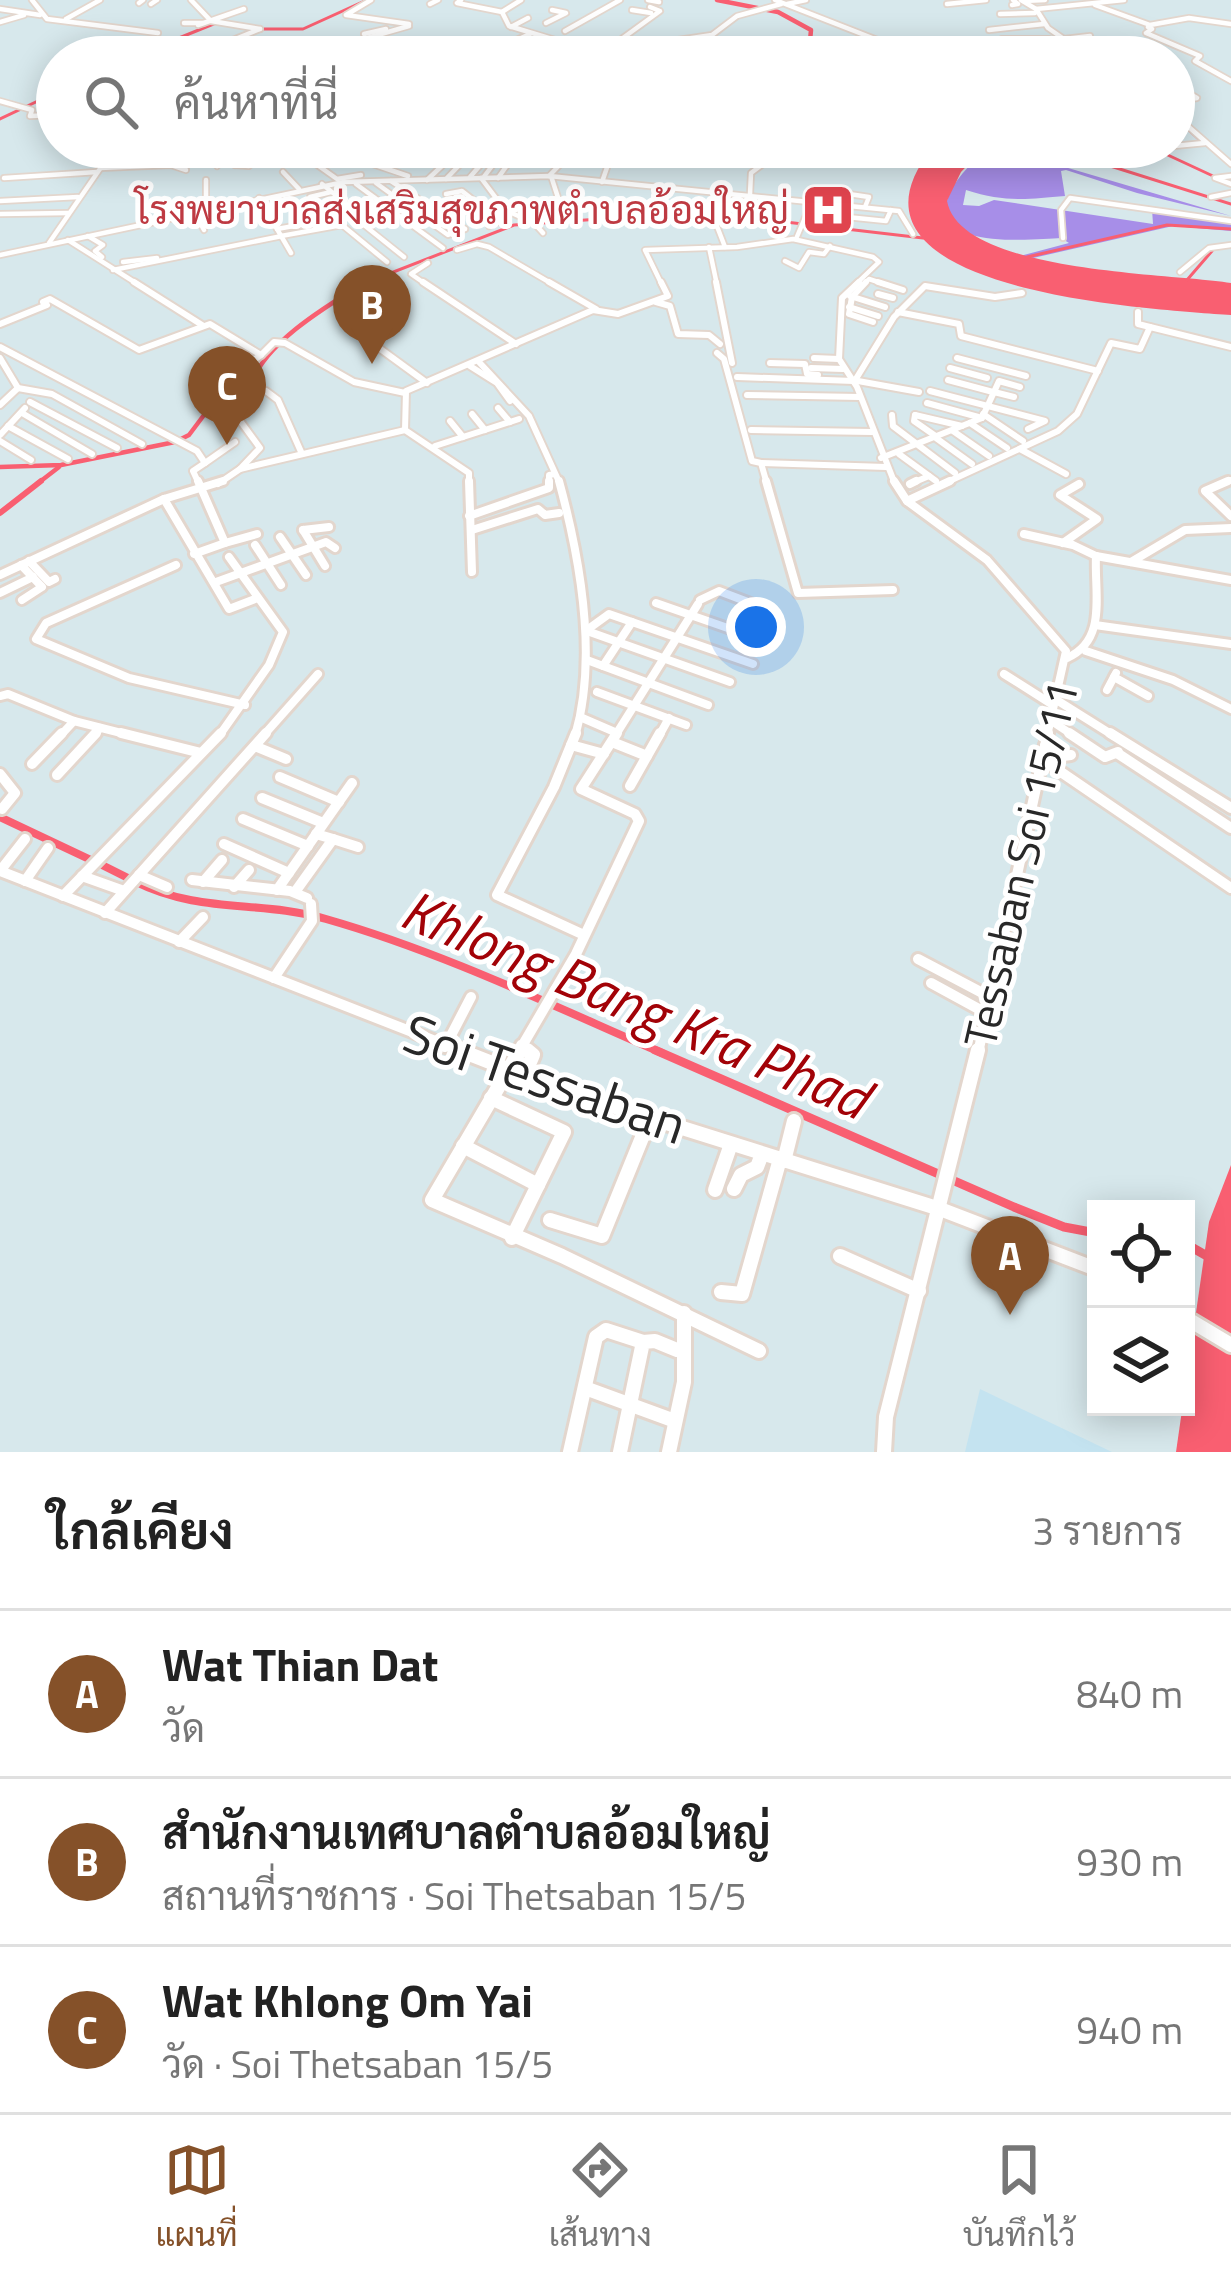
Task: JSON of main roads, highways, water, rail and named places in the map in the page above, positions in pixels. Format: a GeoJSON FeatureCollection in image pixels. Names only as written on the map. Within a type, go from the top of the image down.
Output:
{"type":"FeatureCollection","features":[{"type":"Feature","properties":{"kind":"waterway"},"geometry":{"type":"LineString","coordinates":[[259,29],[303,29],[367,0]]}},
{"type":"Feature","properties":{"kind":"waterway"},"geometry":{"type":"LineString","coordinates":[[717,0],[778,12],[811,30],[810,36]]}},
{"type":"Feature","properties":{"kind":"waterway"},"geometry":{"type":"LineString","coordinates":[[184,36],[216,23]]}},
{"type":"Feature","properties":{"kind":"waterway"},"geometry":{"type":"LineString","coordinates":[[0,119],[36,102]]}},
{"type":"Feature","properties":{"kind":"waterway"},"geometry":{"type":"LineString","coordinates":[[1195,136],[1202,142]]}},
{"type":"Feature","properties":{"kind":"waterway"},"geometry":{"type":"LineString","coordinates":[[1117,168],[1231,204]]}},
{"type":"Feature","properties":{"kind":"waterway"},"geometry":{"type":"LineString","coordinates":[[1195,168],[1213,176]]}},
{"type":"Feature","properties":{"kind":"waterway"},"geometry":{"type":"LineString","coordinates":[[363,284],[514,225],[700,212],[923,238]]}},
{"type":"Feature","properties":{"kind":"waterway"},"geometry":{"type":"LineString","coordinates":[[1027,257],[1167,225],[1231,229]]}},
{"type":"Feature","properties":{"kind":"waterway"},"geometry":{"type":"LineString","coordinates":[[1187,280],[1212,251]]}},
{"type":"Feature","properties":{"kind":"waterway"},"geometry":{"type":"LineString","coordinates":[[0,467],[61,465],[175,442],[189,435],[204,415],[249,390],[267,357],[297,328],[363,284]]}},
{"type":"Feature","properties":{"kind":"waterway","name":"Khlong Bang Kra Phad"},"geometry":{"type":"LineString","coordinates":[[37,484],[59,467]]}},
{"type":"Feature","properties":{"kind":"waterway","name":"Khlong Bang Kra Phad"},"geometry":{"type":"LineString","coordinates":[[0,513],[41,481]]}},
{"type":"Feature","properties":{"kind":"waterway","name":"Khlong Bang Kra Phad"},"geometry":{"type":"LineString","coordinates":[[0,817],[91,860]]}},
{"type":"Feature","properties":{"kind":"waterway","name":"Khlong Bang Kra Phad"},"geometry":{"type":"LineString","coordinates":[[98,863],[132,880]]}},
{"type":"Feature","properties":{"kind":"waterway","name":"Khlong Bang Kra Phad"},"geometry":{"type":"LineString","coordinates":[[136,882],[184,899],[302,913],[369,932],[496,980],[662,1053]]}},
{"type":"Feature","properties":{"kind":"waterway","name":"Khlong Bang Kra Phad"},"geometry":{"type":"LineString","coordinates":[[655,1050],[1014,1207],[1087,1231]]}},
{"type":"Feature","properties":{"kind":"waterway","name":"Khlong Bang Kra Phad"},"geometry":{"type":"LineString","coordinates":[[1195,1249],[1207,1256]]}},
{"type":"Feature","properties":{"kind":"place","name":"โรงพยาบาลส่งเสริมสุขภาพตำบลอ้อมใหญ่"},"geometry":{"type":"Point","coordinates":[828,210]}},
{"type":"Feature","properties":{"kind":"place","name":"สำนักงานเทศบาลตำบลอ้อมใหญ่"},"geometry":{"type":"Point","coordinates":[372,364]}},
{"type":"Feature","properties":{"kind":"place","name":"Wat Khlong Om Yai"},"geometry":{"type":"Point","coordinates":[227,445]}},
{"type":"Feature","properties":{"kind":"place","name":"Wat Thian Dat"},"geometry":{"type":"Point","coordinates":[1010,1315]}}]}
